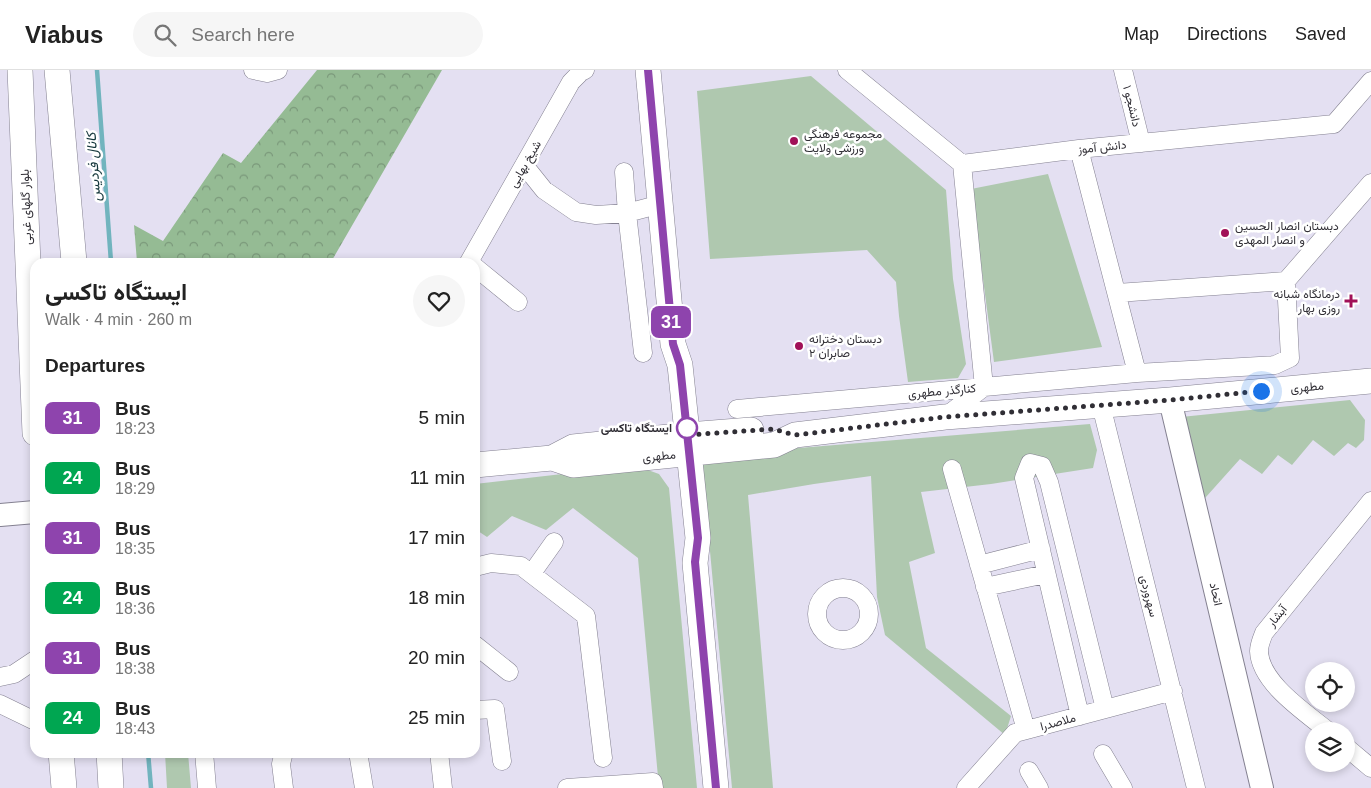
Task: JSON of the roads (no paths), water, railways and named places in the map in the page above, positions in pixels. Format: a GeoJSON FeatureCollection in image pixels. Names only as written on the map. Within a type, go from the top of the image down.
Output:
{"type":"FeatureCollection","features":[{"type":"Feature","properties":{"kind":"main road","name":"بلوار گلهای غربی"},"geometry":{"type":"LineString","coordinates":[[20,70],[30,313]]}},
{"type":"Feature","properties":{"kind":"main road"},"geometry":{"type":"LineString","coordinates":[[57,70],[74,258]]}},
{"type":"Feature","properties":{"kind":"main road"},"geometry":{"type":"LineString","coordinates":[[648,70],[673,344],[680,365],[682,444],[698,538],[695,562],[716,788]]}},
{"type":"Feature","properties":{"kind":"main road","name":"مطهری"},"geometry":{"type":"LineString","coordinates":[[480,465],[552,458],[573,447],[682,444],[773,429],[795,435],[945,417],[1170,400],[1371,381]]}},
{"type":"Feature","properties":{"kind":"main road"},"geometry":{"type":"LineString","coordinates":[[60,758],[64,788]]}},
{"type":"Feature","properties":{"kind":"main road"},"geometry":{"type":"LineString","coordinates":[[110,758],[112,788]]}},
{"type":"Feature","properties":{"kind":"street"},"geometry":{"type":"LineString","coordinates":[[253,70],[255,72],[267,73],[278,70]]}},
{"type":"Feature","properties":{"kind":"street","name":"شیخ بهایی"},"geometry":{"type":"LineString","coordinates":[[471,258],[571,82],[585,70]]}},
{"type":"Feature","properties":{"kind":"street"},"geometry":{"type":"LineString","coordinates":[[847,70],[962,164]]}},
{"type":"Feature","properties":{"kind":"street","name":"دانشجو ۱"},"geometry":{"type":"LineString","coordinates":[[1123,70],[1141,143]]}},
{"type":"Feature","properties":{"kind":"street","name":"دانش آموز"},"geometry":{"type":"LineString","coordinates":[[962,164],[1079,149],[1334,124],[1371,81]]}},
{"type":"Feature","properties":{"kind":"street"},"geometry":{"type":"LineString","coordinates":[[1079,149],[1137,373]]}},
{"type":"Feature","properties":{"kind":"street","name":"کنارگذر مطهری"},"geometry":{"type":"LineString","coordinates":[[737,408],[984,387],[962,164]]}},
{"type":"Feature","properties":{"kind":"street"},"geometry":{"type":"LineString","coordinates":[[524,165],[544,190],[576,212],[596,215],[626,213],[661,204]]}},
{"type":"Feature","properties":{"kind":"street"},"geometry":{"type":"LineString","coordinates":[[624,172],[626,213],[643,353]]}},
{"type":"Feature","properties":{"kind":"street"},"geometry":{"type":"LineString","coordinates":[[945,417],[984,387],[1137,373],[1275,364],[1290,358],[1286,281],[1371,183]]}},
{"type":"Feature","properties":{"kind":"street"},"geometry":{"type":"LineString","coordinates":[[480,271],[518,302]]}},
{"type":"Feature","properties":{"kind":"street"},"geometry":{"type":"LineString","coordinates":[[1117,293],[1286,281]]}},
{"type":"Feature","properties":{"kind":"street","name":"اتحاد"},"geometry":{"type":"LineString","coordinates":[[1170,400],[1262,788]]}},
{"type":"Feature","properties":{"kind":"street","name":"سهروردی"},"geometry":{"type":"LineString","coordinates":[[1101,405],[1196,788]]}},
{"type":"Feature","properties":{"kind":"street"},"geometry":{"type":"LineString","coordinates":[[1080,716],[1024,478],[1030,463],[1042,466],[1049,482],[1105,709]]}},
{"type":"Feature","properties":{"kind":"street"},"geometry":{"type":"LineString","coordinates":[[952,469],[1026,730]]}},
{"type":"Feature","properties":{"kind":"street","name":"آبشار"},"geometry":{"type":"LineString","coordinates":[[1317,722],[1279,690],[1264,673],[1259,651],[1264,633],[1371,501]]}},
{"type":"Feature","properties":{"kind":"street"},"geometry":{"type":"LineString","coordinates":[[0,515],[30,512]]}},
{"type":"Feature","properties":{"kind":"street"},"geometry":{"type":"LineString","coordinates":[[532,573],[554,542]]}},
{"type":"Feature","properties":{"kind":"street"},"geometry":{"type":"LineString","coordinates":[[979,565],[1041,549]]}},
{"type":"Feature","properties":{"kind":"street"},"geometry":{"type":"LineString","coordinates":[[480,566],[491,564],[522,566],[586,616],[603,758]]}},
{"type":"Feature","properties":{"kind":"street"},"geometry":{"type":"LineString","coordinates":[[985,587],[1046,574]]}},
{"type":"Feature","properties":{"kind":"street"},"geometry":{"type":"LineString","coordinates":[[480,649],[509,672]]}},
{"type":"Feature","properties":{"kind":"street"},"geometry":{"type":"LineString","coordinates":[[0,677],[14,674],[30,663]]}},
{"type":"Feature","properties":{"kind":"street","name":"ملاصدرا"},"geometry":{"type":"LineString","coordinates":[[966,788],[1015,733],[1173,691]]}},
{"type":"Feature","properties":{"kind":"street"},"geometry":{"type":"LineString","coordinates":[[0,704],[30,719]]}},
{"type":"Feature","properties":{"kind":"street"},"geometry":{"type":"LineString","coordinates":[[480,710],[495,709],[502,761]]}},
{"type":"Feature","properties":{"kind":"street"},"geometry":{"type":"LineString","coordinates":[[1102,754],[1123,788]]}},
{"type":"Feature","properties":{"kind":"street"},"geometry":{"type":"LineString","coordinates":[[1355,755],[1371,768]]}},
{"type":"Feature","properties":{"kind":"street"},"geometry":{"type":"LineString","coordinates":[[205,758],[208,788]]}},
{"type":"Feature","properties":{"kind":"street"},"geometry":{"type":"LineString","coordinates":[[282,758],[281,764],[284,788]]}},
{"type":"Feature","properties":{"kind":"street"},"geometry":{"type":"LineString","coordinates":[[359,758],[364,788]]}},
{"type":"Feature","properties":{"kind":"street"},"geometry":{"type":"LineString","coordinates":[[439,758],[443,788]]}},
{"type":"Feature","properties":{"kind":"street"},"geometry":{"type":"LineString","coordinates":[[1029,771],[1039,788]]}},
{"type":"Feature","properties":{"kind":"street"},"geometry":{"type":"LineString","coordinates":[[578,788],[653,782],[654,788]]}},
{"type":"Feature","properties":{"kind":"waterway","name":"کانال فردیس"},"geometry":{"type":"LineString","coordinates":[[97,70],[111,258]]}},
{"type":"Feature","properties":{"kind":"waterway","name":"کانال فردیس"},"geometry":{"type":"LineString","coordinates":[[148,758],[151,788]]}},
{"type":"Feature","properties":{"kind":"place","name":"مجموعه فرهنگی ورزشی ولایت"},"geometry":{"type":"Point","coordinates":[794,141]}},
{"type":"Feature","properties":{"kind":"place","name":"دبستان انصار الحسین و انصار المهدی"},"geometry":{"type":"Point","coordinates":[1225,233]}},
{"type":"Feature","properties":{"kind":"place","name":"درمانگاه شبانه روزی بهار"},"geometry":{"type":"Point","coordinates":[1351,301]}},
{"type":"Feature","properties":{"kind":"place","name":"دبستان دخترانه صابران ۲"},"geometry":{"type":"Point","coordinates":[799,346]}},
{"type":"Feature","properties":{"kind":"place","name":"ایستگاه تاکسی"},"geometry":{"type":"Point","coordinates":[687,428]}}]}
